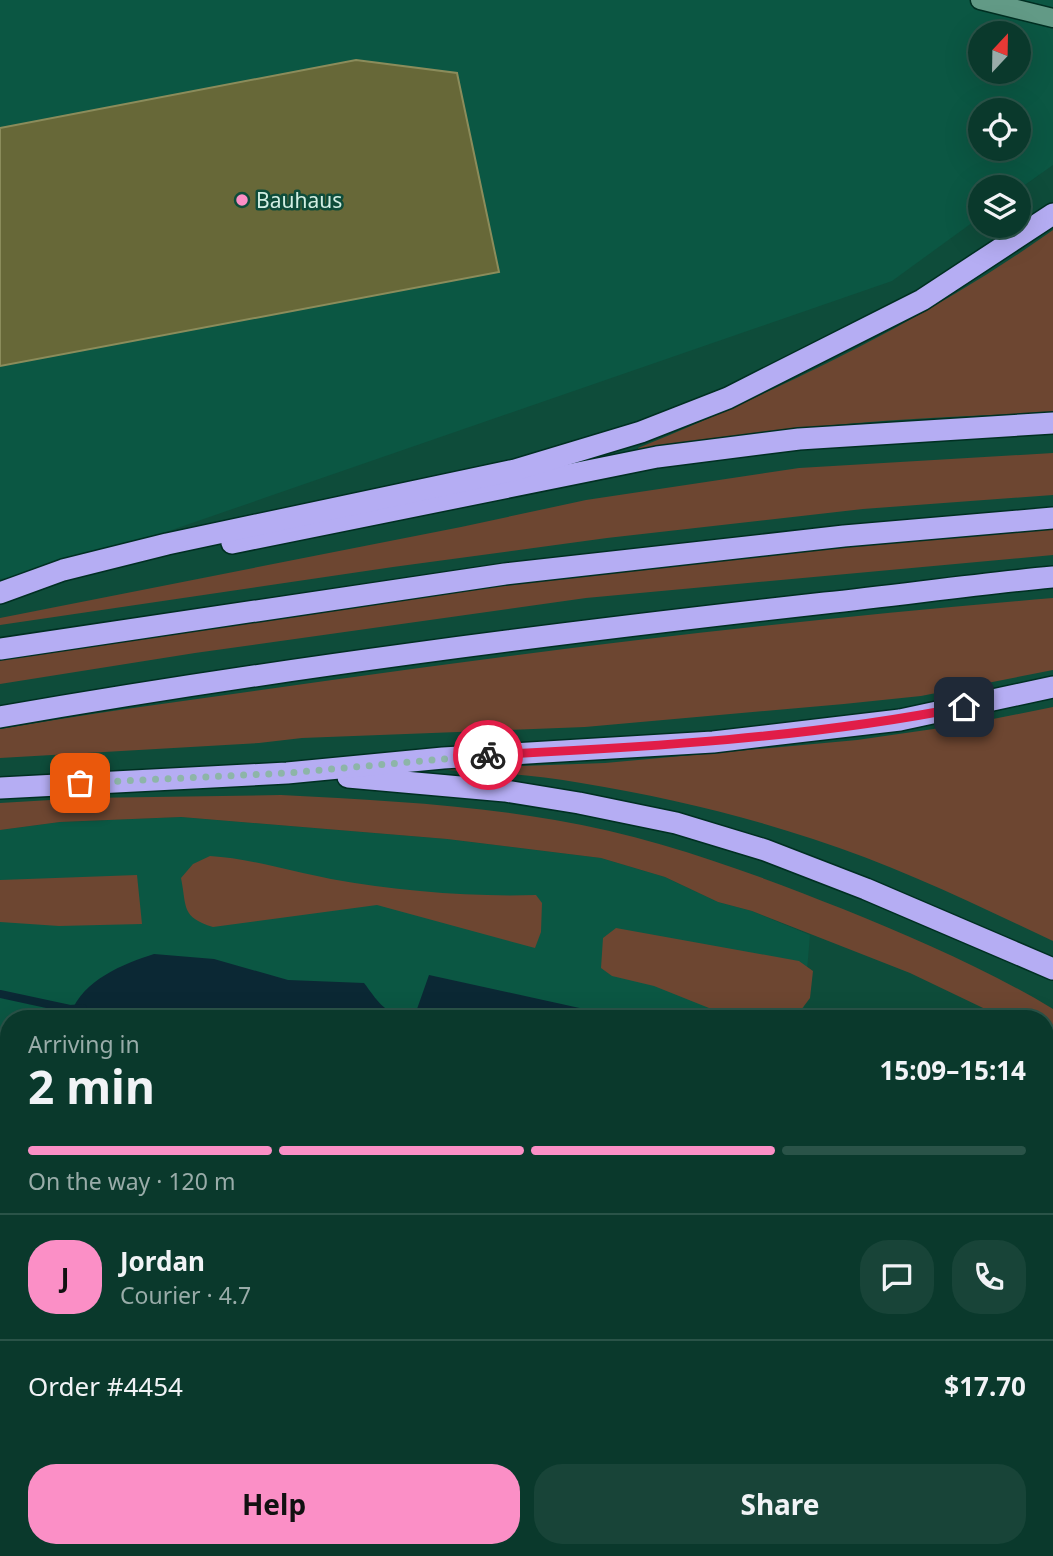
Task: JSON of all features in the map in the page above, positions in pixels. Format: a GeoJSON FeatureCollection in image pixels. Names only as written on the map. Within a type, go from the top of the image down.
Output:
{"type":"FeatureCollection","features":[{"type":"Feature","properties":{"kind":"highway"},"geometry":{"type":"LineString","coordinates":[[0,594],[64,570],[167,544],[515,470],[641,432],[728,398],[922,300],[1053,214]]}},
{"type":"Feature","properties":{"kind":"highway"},"geometry":{"type":"LineString","coordinates":[[0,594],[657,457],[799,439],[1053,423]]}},
{"type":"Feature","properties":{"kind":"highway"},"geometry":{"type":"LineString","coordinates":[[0,649],[505,573],[805,540],[1053,518]]}},
{"type":"Feature","properties":{"kind":"highway"},"geometry":{"type":"LineString","coordinates":[[0,717],[117,696],[485,643],[1053,577]]}},
{"type":"Feature","properties":{"kind":"highway"},"geometry":{"type":"LineString","coordinates":[[0,788],[287,773],[443,758],[713,742],[900,720],[1053,687]]}},
{"type":"Feature","properties":{"kind":"highway"},"geometry":{"type":"LineString","coordinates":[[287,773],[505,791],[676,823],[765,850],[866,889],[1053,969]]}},
{"type":"Feature","properties":{"kind":"highway"},"geometry":{"type":"LineString","coordinates":[[1006,950],[1053,981]]}},
{"type":"Feature","properties":{"kind":"lane"},"geometry":{"type":"LineString","coordinates":[[980,0],[1053,18]]}},
{"type":"Feature","properties":{"kind":"shaded area"},"geometry":{"type":"Polygon","coordinates":[[[0,0],[1053,0],[1053,165],[1031,181],[1031,175],[968,175],[968,226],[892,281],[59,569],[0,579],[0,0]]]}},
{"type":"Feature","properties":{"kind":"shaded area"},"geometry":{"type":"Polygon","coordinates":[[[1053,230],[1053,413],[845,424],[741,435],[638,451],[638,448],[746,402],[852,351],[954,294],[1053,230]]]}},
{"type":"Feature","properties":{"kind":"shaded area"},"geometry":{"type":"Polygon","coordinates":[[[1053,453],[1053,495],[863,509],[607,538],[0,625],[0,618],[586,500],[799,468],[1053,453]]]}},
{"type":"Feature","properties":{"kind":"shaded area"},"geometry":{"type":"Polygon","coordinates":[[[1053,525],[1053,555],[586,598],[195,653],[0,684],[0,655],[593,571],[1053,525]]]}},
{"type":"Feature","properties":{"kind":"shaded area"},"geometry":{"type":"Polygon","coordinates":[[[1053,598],[1053,670],[921,696],[585,727],[302,738],[259,743],[0,758],[0,729],[83,716],[602,644],[872,614],[1053,598]]]}},
{"type":"Feature","properties":{"kind":"shaded area"},"geometry":{"type":"Polygon","coordinates":[[[1053,707],[1053,941],[905,873],[813,839],[756,822],[669,800],[563,780],[433,769],[605,763],[857,740],[968,724],[1053,707]]]}},
{"type":"Feature","properties":{"kind":"shaded area"},"geometry":{"type":"Polygon","coordinates":[[[281,795],[487,810],[592,827],[702,857],[808,895],[976,967],[1053,1010],[987,1010],[910,973],[752,911],[718,902],[665,877],[601,858],[447,839],[181,817],[60,822],[0,830],[0,803],[84,798],[281,795]]]}},
{"type":"Feature","properties":{"kind":"shaded area"},"geometry":{"type":"Polygon","coordinates":[[[181,817],[447,839],[601,858],[665,877],[718,902],[752,911],[810,935],[804,1010],[0,1010],[0,830],[60,822],[181,817]]]}},
{"type":"Feature","properties":{"kind":"shaded area"},"geometry":{"type":"Polygon","coordinates":[[[210,856],[240,859],[382,887],[459,894],[536,895],[542,903],[541,932],[535,948],[377,905],[213,927],[190,915],[185,904],[181,878],[193,864],[210,856]]]}},
{"type":"Feature","properties":{"kind":"shaded area"},"geometry":{"type":"Polygon","coordinates":[[[137,875],[142,924],[59,926],[0,922],[0,880],[137,875]]]}},
{"type":"Feature","properties":{"kind":"shaded area"},"geometry":{"type":"Polygon","coordinates":[[[616,928],[799,961],[813,971],[810,998],[801,1010],[714,1010],[654,986],[612,976],[601,968],[603,938],[616,928]]]}},
{"type":"Feature","properties":{"kind":"water"},"geometry":{"type":"Polygon","coordinates":[[[154,954],[214,959],[288,980],[364,983],[380,1004],[390,1010],[72,1010],[94,982],[154,954]]]}},
{"type":"Feature","properties":{"kind":"water"},"geometry":{"type":"Polygon","coordinates":[[[429,975],[589,1010],[414,1010],[417,1009],[429,975]]]}},
{"type":"Feature","properties":{"kind":"building","name":"Bauhaus"},"geometry":{"type":"Polygon","coordinates":[[[356,60],[457,73],[499,272],[0,366],[0,128],[356,60]]]}},
{"type":"Feature","properties":{"kind":"waterway"},"geometry":{"type":"LineString","coordinates":[[0,994],[70,1009],[83,1008]]}},
{"type":"Feature","properties":{"kind":"way so far"},"geometry":{"type":"LineString","coordinates":[[80,783],[287,773],[488,755]]}},
{"type":"Feature","properties":{"kind":"place","name":"Bauhaus"},"geometry":{"type":"Point","coordinates":[242,200]}},
{"type":"Feature","properties":{"kind":"route"},"geometry":{"type":"LineString","coordinates":[[488,755],[713,742],[900,720],[964,707]]}}]}
